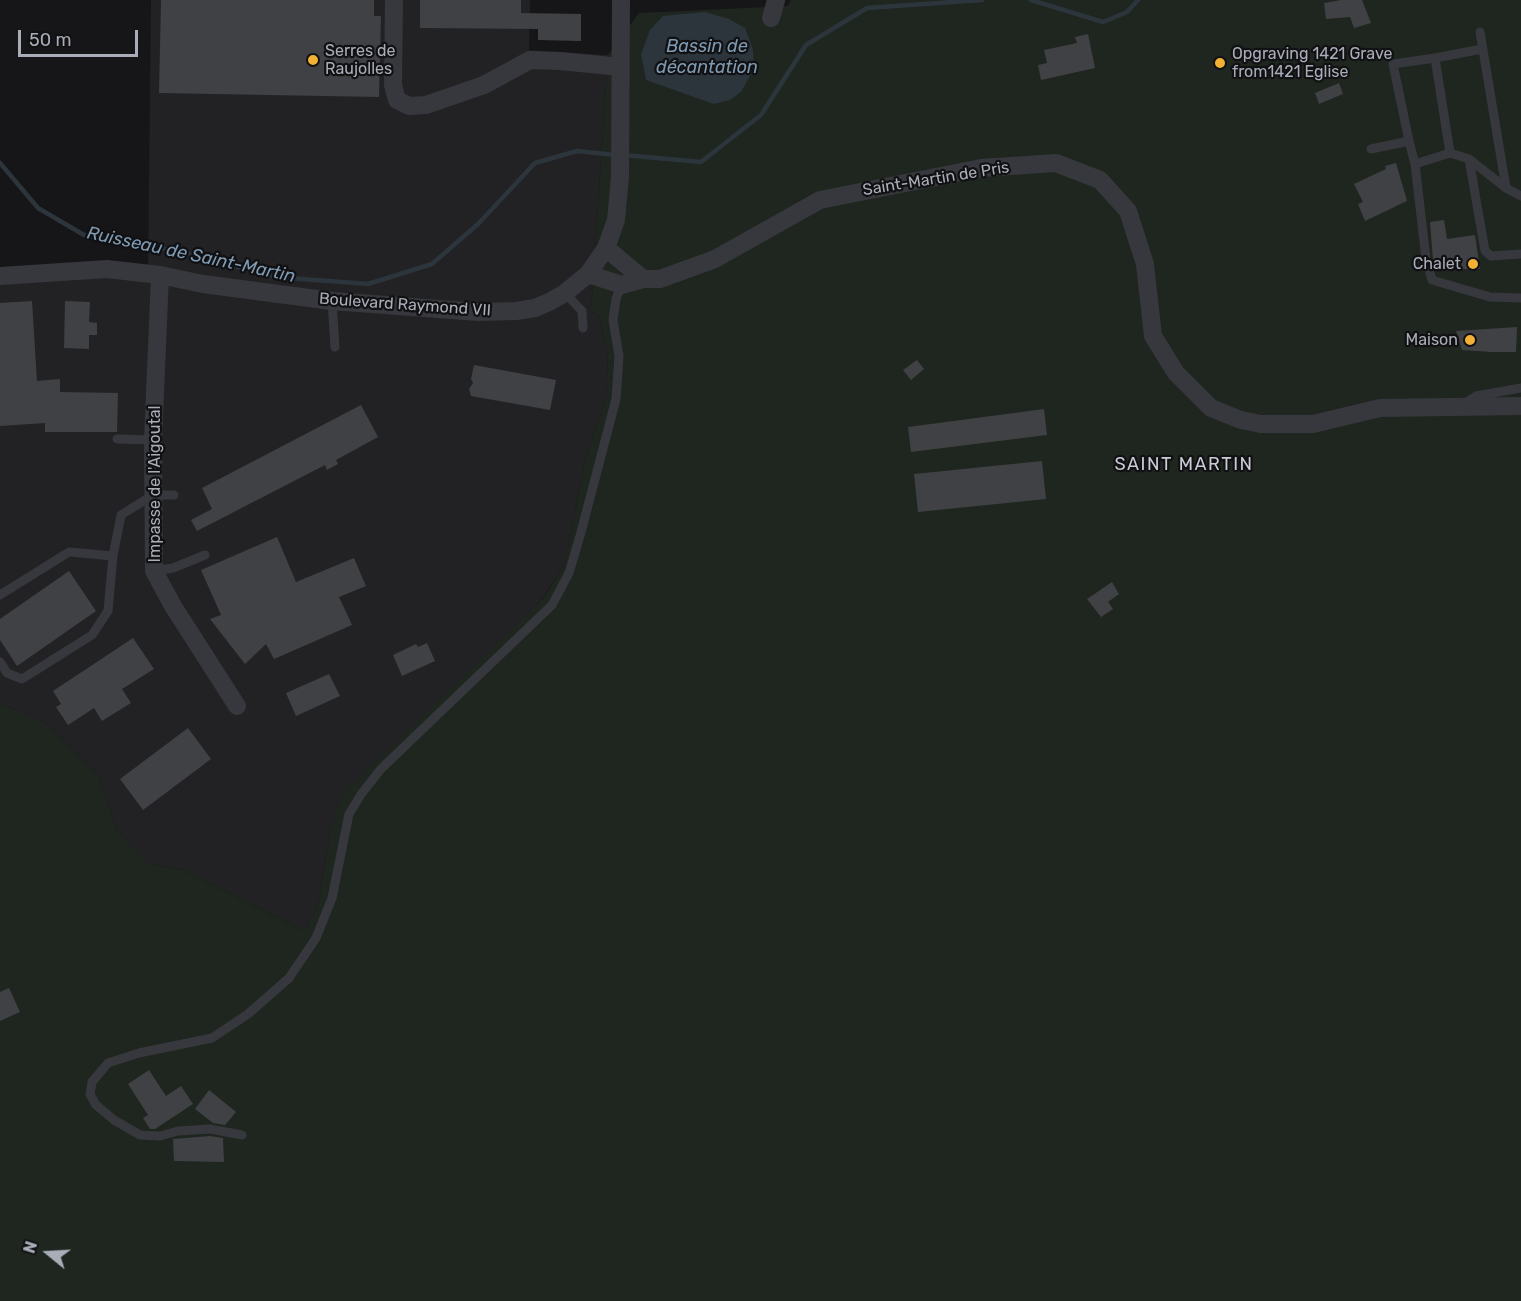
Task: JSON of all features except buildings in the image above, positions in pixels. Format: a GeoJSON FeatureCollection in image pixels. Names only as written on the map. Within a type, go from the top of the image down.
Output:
{"type":"FeatureCollection","features":[{"type":"Feature","properties":{"kind":"street"},"geometry":{"type":"LineString","coordinates":[[394,0],[393,85],[397,100],[409,106],[426,105],[484,84],[530,60],[621,67]]}},
{"type":"Feature","properties":{"kind":"street","name":"Boulevard Raymond VII"},"geometry":{"type":"LineString","coordinates":[[0,276],[107,269],[332,301],[500,313],[535,308],[565,293],[588,274],[606,248],[616,220],[620,177],[621,0]]}},
{"type":"Feature","properties":{"kind":"street"},"geometry":{"type":"LineString","coordinates":[[771,18],[776,0]]}},
{"type":"Feature","properties":{"kind":"street","name":"Saint-Martin de Pris"},"geometry":{"type":"LineString","coordinates":[[631,277],[660,279],[715,259],[820,200],[981,168],[1056,163],[1100,180],[1128,211],[1145,264],[1154,336],[1176,373],[1211,408],[1241,420],[1261,424],[1312,424],[1380,408],[1521,406]]}},
{"type":"Feature","properties":{"kind":"street"},"geometry":{"type":"LineString","coordinates":[[606,248],[631,277]]}},
{"type":"Feature","properties":{"kind":"street"},"geometry":{"type":"LineString","coordinates":[[588,274],[631,277]]}},
{"type":"Feature","properties":{"kind":"street","name":"Impasse de l'Aigoutal"},"geometry":{"type":"LineString","coordinates":[[160,275],[153,440],[154,571],[173,606],[237,706]]}},
{"type":"Feature","properties":{"kind":"lane"},"geometry":{"type":"LineString","coordinates":[[1480,32],[1506,188]]}},
{"type":"Feature","properties":{"kind":"lane"},"geometry":{"type":"LineString","coordinates":[[1482,49],[1393,64],[1415,164],[1426,259],[1432,280],[1490,297],[1521,298]]}},
{"type":"Feature","properties":{"kind":"lane"},"geometry":{"type":"LineString","coordinates":[[1435,58],[1450,153]]}},
{"type":"Feature","properties":{"kind":"lane"},"geometry":{"type":"LineString","coordinates":[[1371,149],[1409,141]]}},
{"type":"Feature","properties":{"kind":"lane"},"geometry":{"type":"LineString","coordinates":[[1415,164],[1450,153],[1468,159],[1506,188],[1521,196]]}},
{"type":"Feature","properties":{"kind":"lane"},"geometry":{"type":"LineString","coordinates":[[1468,159],[1485,251],[1491,256],[1521,254]]}},
{"type":"Feature","properties":{"kind":"lane"},"geometry":{"type":"LineString","coordinates":[[242,1135],[210,1129],[178,1131],[160,1136],[140,1135],[96,1106],[90,1094],[92,1082],[108,1063],[139,1053],[212,1038],[248,1014],[289,978],[316,938],[332,898],[349,814],[362,793],[381,769],[552,605],[568,573],[580,536],[616,399],[619,356],[613,320],[616,299],[631,277]]}},
{"type":"Feature","properties":{"kind":"lane"},"geometry":{"type":"LineString","coordinates":[[565,293],[582,311],[583,328]]}},
{"type":"Feature","properties":{"kind":"lane"},"geometry":{"type":"LineString","coordinates":[[332,301],[335,347]]}},
{"type":"Feature","properties":{"kind":"lane"},"geometry":{"type":"LineString","coordinates":[[1460,407],[1476,396],[1521,388]]}},
{"type":"Feature","properties":{"kind":"lane"},"geometry":{"type":"LineString","coordinates":[[117,440],[153,440]]}},
{"type":"Feature","properties":{"kind":"lane"},"geometry":{"type":"LineString","coordinates":[[0,663],[7,673],[22,679],[92,635],[108,611],[113,556],[121,515],[153,495],[174,495]]}},
{"type":"Feature","properties":{"kind":"lane"},"geometry":{"type":"LineString","coordinates":[[0,595],[69,552],[113,556]]}},
{"type":"Feature","properties":{"kind":"lane"},"geometry":{"type":"LineString","coordinates":[[154,571],[173,568],[205,555]]}},
{"type":"Feature","properties":{"kind":"shaded area"},"geometry":{"type":"Polygon","coordinates":[[[151,0],[530,0],[529,50],[608,55],[591,311],[599,315],[608,354],[606,400],[586,456],[565,564],[545,595],[331,828],[318,906],[304,931],[183,870],[149,864],[117,830],[98,776],[45,723],[0,703],[0,283],[148,268],[151,0]]]}},
{"type":"Feature","properties":{"kind":"shaded area"},"geometry":{"type":"Polygon","coordinates":[[[791,0],[1521,0],[1521,1301],[0,1301],[0,703],[45,723],[98,776],[117,830],[149,864],[183,870],[304,931],[318,906],[331,828],[343,794],[545,596],[565,564],[586,456],[606,400],[608,354],[599,315],[591,311],[608,55],[639,13],[788,6],[791,0]]]}},
{"type":"Feature","properties":{"kind":"water","name":"Bassin de décantation"},"geometry":{"type":"Polygon","coordinates":[[[705,12],[729,19],[745,28],[753,50],[754,69],[741,92],[730,100],[714,104],[646,80],[641,54],[650,30],[663,16],[705,12]]]}},
{"type":"Feature","properties":{"kind":"waterway","name":"Ruisseau de Saint-Martin"},"geometry":{"type":"LineString","coordinates":[[624,155],[701,162],[761,115],[806,45],[867,8],[982,0]]}},
{"type":"Feature","properties":{"kind":"waterway","name":"Ruisseau de Saint-Martin"},"geometry":{"type":"LineString","coordinates":[[1031,0],[1103,22],[1127,12],[1138,0]]}},
{"type":"Feature","properties":{"kind":"waterway","name":"Ruisseau de Saint-Martin"},"geometry":{"type":"LineString","coordinates":[[0,163],[38,208],[84,235],[182,252],[276,277],[368,284],[432,264],[478,224],[535,163],[577,151],[616,155]]}},
{"type":"Feature","properties":{"kind":"place","name":"Serres de Raujolles"},"geometry":{"type":"Point","coordinates":[313,60]}},
{"type":"Feature","properties":{"kind":"place","name":"Opgraving 1421 Grave from1421 Eglise"},"geometry":{"type":"Point","coordinates":[1220,63]}},
{"type":"Feature","properties":{"kind":"place","name":"Chalet"},"geometry":{"type":"Point","coordinates":[1473,264]}},
{"type":"Feature","properties":{"kind":"place","name":"Maison"},"geometry":{"type":"Point","coordinates":[1470,340]}},
{"type":"Feature","properties":{"kind":"district","name":"SAINT MARTIN"},"geometry":{"type":"Point","coordinates":[1184,465]}}]}
